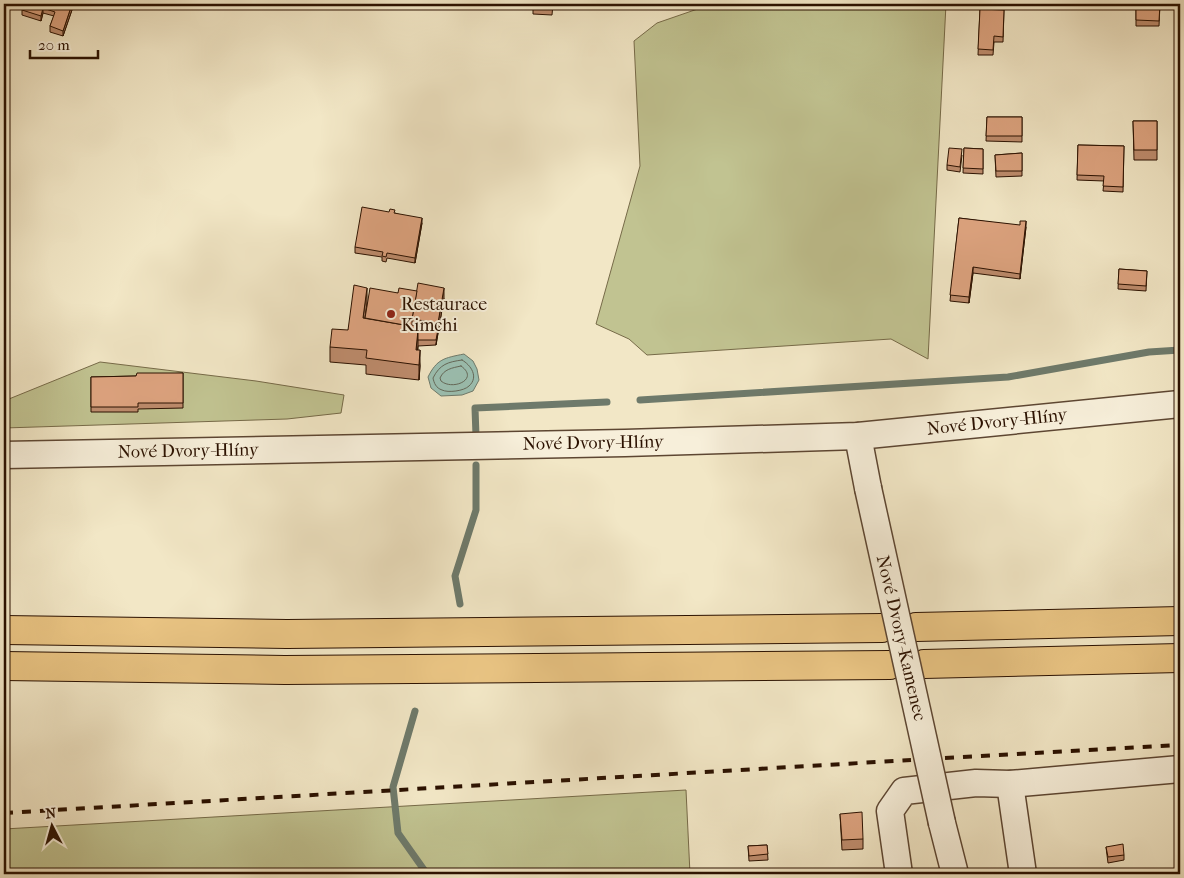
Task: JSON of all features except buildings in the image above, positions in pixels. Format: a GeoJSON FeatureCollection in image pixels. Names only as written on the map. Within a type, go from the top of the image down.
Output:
{"type":"FeatureCollection","features":[{"type":"Feature","properties":{"kind":"highway"},"geometry":{"type":"LineString","coordinates":[[916,628],[1180,621]]}},
{"type":"Feature","properties":{"kind":"highway"},"geometry":{"type":"LineString","coordinates":[[4,630],[287,634],[882,628]]}},
{"type":"Feature","properties":{"kind":"highway"},"geometry":{"type":"LineString","coordinates":[[924,664],[1180,658]]}},
{"type":"Feature","properties":{"kind":"highway"},"geometry":{"type":"LineString","coordinates":[[4,666],[285,670],[890,665]]}},
{"type":"Feature","properties":{"kind":"street","name":"Nové Dvory-Hlíny"},"geometry":{"type":"LineString","coordinates":[[4,455],[615,443],[858,436],[1180,404]]}},
{"type":"Feature","properties":{"kind":"street","name":"Nové Dvory-Kamenec"},"geometry":{"type":"LineString","coordinates":[[858,436],[942,823],[955,874]]}},
{"type":"Feature","properties":{"kind":"street"},"geometry":{"type":"LineString","coordinates":[[899,874],[890,811],[904,791],[976,783],[1010,784],[1180,769]]}},
{"type":"Feature","properties":{"kind":"street"},"geometry":{"type":"LineString","coordinates":[[1010,784],[1023,874]]}},
{"type":"Feature","properties":{"kind":"green space"},"geometry":{"type":"Polygon","coordinates":[[[712,4],[946,4],[928,359],[891,339],[647,355],[629,339],[596,324],[640,166],[634,41],[657,23],[712,4]]]}},
{"type":"Feature","properties":{"kind":"green space"},"geometry":{"type":"Polygon","coordinates":[[[100,362],[256,381],[344,395],[341,413],[287,419],[4,428],[4,401],[100,362]]]}},
{"type":"Feature","properties":{"kind":"green space"},"geometry":{"type":"Polygon","coordinates":[[[686,790],[690,874],[4,874],[4,829],[686,790]]]}},
{"type":"Feature","properties":{"kind":"water"},"geometry":{"type":"Polygon","coordinates":[[[464,354],[473,361],[477,369],[479,380],[473,391],[462,395],[441,396],[431,388],[428,377],[435,366],[442,360],[464,354]]]}},
{"type":"Feature","properties":{"kind":"waterway"},"geometry":{"type":"LineString","coordinates":[[640,400],[1008,377],[1149,352],[1180,350]]}},
{"type":"Feature","properties":{"kind":"waterway"},"geometry":{"type":"LineString","coordinates":[[476,436],[475,408],[607,402]]}},
{"type":"Feature","properties":{"kind":"waterway"},"geometry":{"type":"LineString","coordinates":[[460,604],[455,576],[476,510],[476,465]]}},
{"type":"Feature","properties":{"kind":"waterway"},"geometry":{"type":"LineString","coordinates":[[415,711],[393,787],[398,833],[427,874]]}},
{"type":"Feature","properties":{"kind":"railway"},"geometry":{"type":"LineString","coordinates":[[945,758],[1180,745]]}},
{"type":"Feature","properties":{"kind":"railway"},"geometry":{"type":"LineString","coordinates":[[4,813],[911,760]]}},
{"type":"Feature","properties":{"kind":"place","name":"Restaurace Kimchi"},"geometry":{"type":"Point","coordinates":[391,314]}}]}
